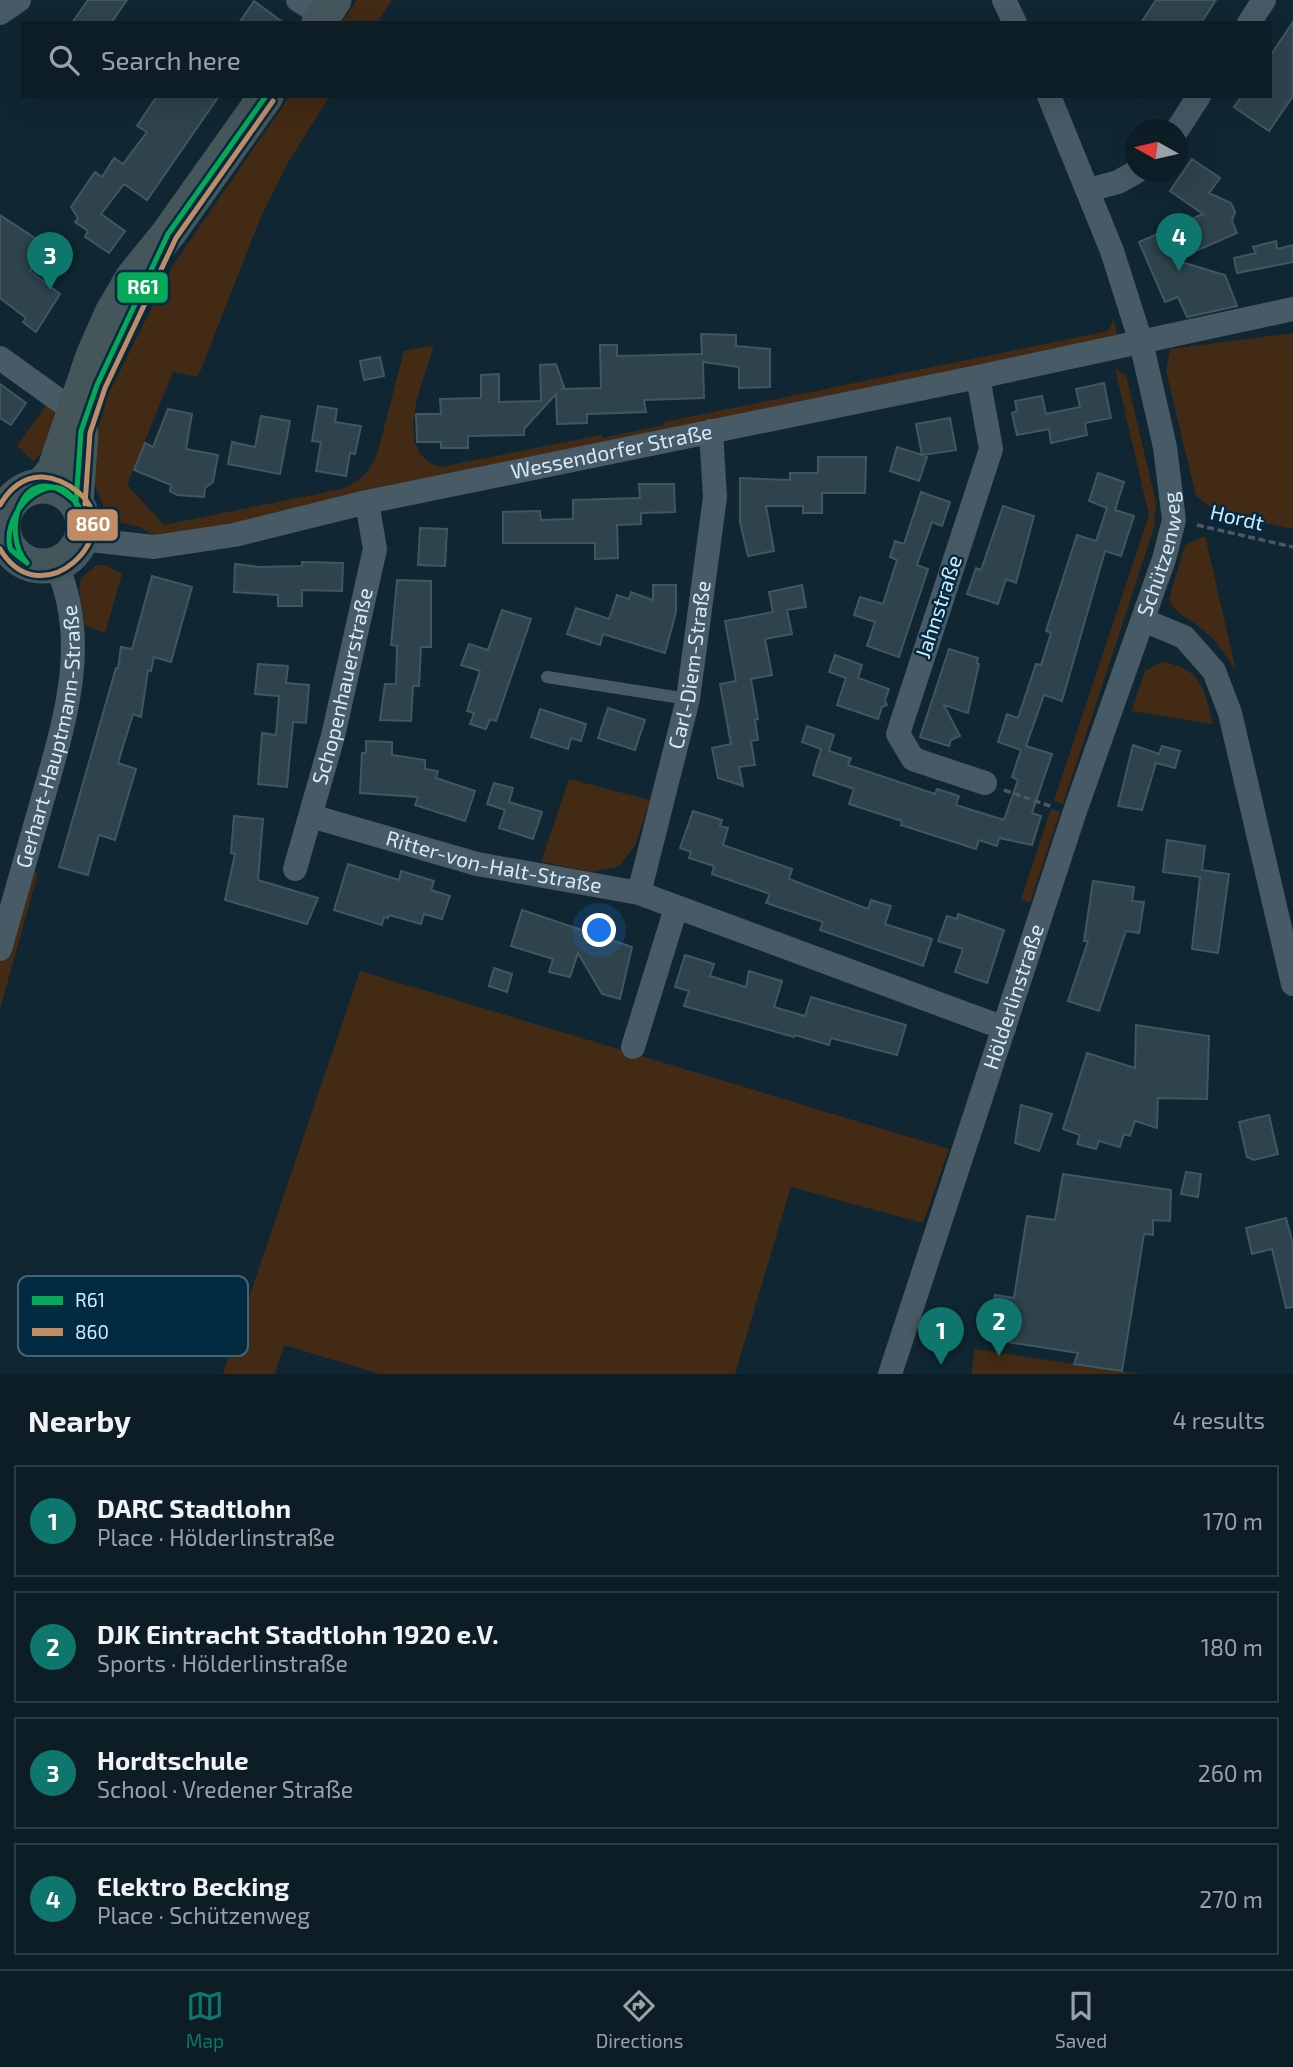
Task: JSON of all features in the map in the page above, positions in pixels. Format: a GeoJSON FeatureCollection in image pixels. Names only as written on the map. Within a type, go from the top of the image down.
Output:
{"type":"FeatureCollection","features":[{"type":"Feature","properties":{"kind":"street"},"geometry":{"type":"LineString","coordinates":[[0,13],[19,0]]}},
{"type":"Feature","properties":{"kind":"street"},"geometry":{"type":"LineString","coordinates":[[1004,0],[1014,21]]}},
{"type":"Feature","properties":{"kind":"street"},"geometry":{"type":"LineString","coordinates":[[1249,21],[1264,0]]}},
{"type":"Feature","properties":{"kind":"street"},"geometry":{"type":"LineString","coordinates":[[80,416],[54,471],[41,486],[16,496],[4,519],[8,568],[56,564],[75,551],[81,539],[83,524],[76,503],[80,416],[93,356],[133,277],[168,234],[265,98]]}},
{"type":"Feature","properties":{"kind":"street","name":"Schützenweg"},"geometry":{"type":"LineString","coordinates":[[1050,98],[1089,190],[1141,342],[1165,447],[1174,520],[1143,620],[1184,637],[1214,671],[1230,713],[1293,984]]}},
{"type":"Feature","properties":{"kind":"street"},"geometry":{"type":"LineString","coordinates":[[1184,119],[1198,98]]}},
{"type":"Feature","properties":{"kind":"street"},"geometry":{"type":"LineString","coordinates":[[1089,190],[1125,178]]}},
{"type":"Feature","properties":{"kind":"street","name":"Wessendorfer Straße"},"geometry":{"type":"LineString","coordinates":[[81,539],[154,547],[234,536],[368,502],[978,377],[1293,309]]}},
{"type":"Feature","properties":{"kind":"street"},"geometry":{"type":"LineString","coordinates":[[0,358],[80,416]]}},
{"type":"Feature","properties":{"kind":"street","name":"Jahnstraße"},"geometry":{"type":"LineString","coordinates":[[978,377],[991,449],[898,734],[913,759],[985,783]]}},
{"type":"Feature","properties":{"kind":"street","name":"Carl-Diem-Straße"},"geometry":{"type":"LineString","coordinates":[[639,893],[688,699],[715,497],[710,431]]}},
{"type":"Feature","properties":{"kind":"street"},"geometry":{"type":"LineString","coordinates":[[41,486],[68,494],[76,503]]}},
{"type":"Feature","properties":{"kind":"street","name":"Schopenhauerstraße"},"geometry":{"type":"LineString","coordinates":[[295,869],[333,736],[375,549],[368,502]]}},
{"type":"Feature","properties":{"kind":"street","name":"Gerhart-Hauptmann-Straße"},"geometry":{"type":"LineString","coordinates":[[0,949],[71,701],[74,652],[64,581],[56,564]]}},
{"type":"Feature","properties":{"kind":"street","name":"Hölderlinstraße"},"geometry":{"type":"LineString","coordinates":[[890,1374],[1074,814],[1143,620]]}},
{"type":"Feature","properties":{"kind":"street","name":"Ritter-von-Halt-Straße"},"geometry":{"type":"LineString","coordinates":[[312,816],[477,864],[639,893],[1004,1028]]}},
{"type":"Feature","properties":{"kind":"street"},"geometry":{"type":"LineString","coordinates":[[634,1047],[676,908]]}},
{"type":"Feature","properties":{"kind":"lane"},"geometry":{"type":"LineString","coordinates":[[547,677],[688,699]]}},
{"type":"Feature","properties":{"kind":"path","name":"Hordt"},"geometry":{"type":"LineString","coordinates":[[1174,520],[1293,547]]}},
{"type":"Feature","properties":{"kind":"path"},"geometry":{"type":"LineString","coordinates":[[985,783],[1074,814]]}},
{"type":"Feature","properties":{"kind":"shaded area"},"geometry":{"type":"Polygon","coordinates":[[[357,0],[392,0],[378,21],[342,21],[357,0]]]}},
{"type":"Feature","properties":{"kind":"shaded area"},"geometry":{"type":"Polygon","coordinates":[[[289,98],[329,98],[290,159],[260,219],[198,377],[173,372],[127,485],[164,525],[341,489],[354,483],[368,470],[378,451],[404,351],[434,345],[418,395],[413,431],[417,447],[425,459],[440,467],[602,435],[602,438],[664,425],[664,422],[1108,331],[1114,320],[1117,335],[240,524],[155,536],[140,527],[109,520],[92,478],[96,435],[109,393],[173,265],[289,98]]]}},
{"type":"Feature","properties":{"kind":"shaded area"},"geometry":{"type":"Polygon","coordinates":[[[1293,333],[1293,529],[1217,512],[1196,496],[1166,371],[1170,349],[1293,333]]]}},
{"type":"Feature","properties":{"kind":"shaded area"},"geometry":{"type":"Polygon","coordinates":[[[1115,369],[1126,375],[1156,503],[1154,528],[1063,804],[1054,801],[1149,515],[1115,369]]]}},
{"type":"Feature","properties":{"kind":"shaded area"},"geometry":{"type":"Polygon","coordinates":[[[46,405],[54,411],[53,424],[46,445],[33,461],[17,446],[46,405]]]}},
{"type":"Feature","properties":{"kind":"shaded area"},"geometry":{"type":"Polygon","coordinates":[[[1205,536],[1236,671],[1211,638],[1178,612],[1169,599],[1185,545],[1205,536]]]}},
{"type":"Feature","properties":{"kind":"shaded area"},"geometry":{"type":"Polygon","coordinates":[[[97,565],[105,565],[122,574],[105,633],[85,625],[79,589],[81,578],[97,565]]]}},
{"type":"Feature","properties":{"kind":"shaded area"},"geometry":{"type":"Polygon","coordinates":[[[1161,662],[1185,669],[1199,682],[1213,724],[1131,711],[1145,671],[1161,662]]]}},
{"type":"Feature","properties":{"kind":"shaded area"},"geometry":{"type":"Polygon","coordinates":[[[569,779],[650,800],[635,846],[618,867],[591,872],[541,862],[569,779]]]}},
{"type":"Feature","properties":{"kind":"shaded area"},"geometry":{"type":"Polygon","coordinates":[[[1051,809],[1060,812],[1030,903],[1021,899],[1051,809]]]}},
{"type":"Feature","properties":{"kind":"shaded area"},"geometry":{"type":"Polygon","coordinates":[[[32,871],[38,873],[0,1009],[0,962],[23,881],[32,871]]]}},
{"type":"Feature","properties":{"kind":"shaded area"},"geometry":{"type":"Polygon","coordinates":[[[360,971],[949,1149],[923,1223],[791,1187],[735,1374],[380,1374],[284,1345],[275,1374],[223,1374],[229,1356],[248,1356],[248,1300],[360,971]]]}},
{"type":"Feature","properties":{"kind":"shaded area"},"geometry":{"type":"Polygon","coordinates":[[[975,1349],[1140,1374],[971,1374],[975,1349]]]}},
{"type":"Feature","properties":{"kind":"building"},"geometry":{"type":"Polygon","coordinates":[[[88,0],[127,0],[112,21],[73,21],[88,0]]]}},
{"type":"Feature","properties":{"kind":"building"},"geometry":{"type":"Polygon","coordinates":[[[1156,0],[1216,0],[1202,21],[1142,21],[1156,0]]]}},
{"type":"Feature","properties":{"kind":"building"},"geometry":{"type":"Polygon","coordinates":[[[254,1],[281,21],[240,21],[254,1]]]}},
{"type":"Feature","properties":{"kind":"building"},"geometry":{"type":"Polygon","coordinates":[[[1293,22],[1293,96],[1269,131],[1234,107],[1241,98],[1272,98],[1272,53],[1293,22]]]}},
{"type":"Feature","properties":{"kind":"building"},"geometry":{"type":"Polygon","coordinates":[[[156,98],[218,98],[147,200],[124,184],[101,214],[125,231],[109,253],[85,237],[88,231],[75,222],[78,218],[71,207],[95,172],[102,177],[114,158],[123,164],[147,132],[137,126],[156,98]]]}},
{"type":"Feature","properties":{"kind":"building"},"geometry":{"type":"Polygon","coordinates":[[[1192,159],[1220,178],[1209,193],[1231,203],[1235,212],[1232,221],[1237,233],[1175,260],[1225,275],[1237,306],[1187,317],[1178,297],[1165,302],[1139,242],[1203,214],[1170,191],[1176,182],[1188,182],[1188,165],[1192,159]]]}},
{"type":"Feature","properties":{"kind":"building"},"geometry":{"type":"Polygon","coordinates":[[[0,215],[47,246],[30,271],[60,294],[36,332],[23,322],[26,318],[0,298],[0,215]]]}},
{"type":"Feature","properties":{"kind":"building"},"geometry":{"type":"Polygon","coordinates":[[[1276,241],[1277,249],[1293,245],[1293,262],[1237,273],[1234,258],[1256,253],[1253,247],[1276,241]]]}},
{"type":"Feature","properties":{"kind":"building"},"geometry":{"type":"Polygon","coordinates":[[[701,334],[736,335],[736,346],[770,349],[770,387],[739,388],[739,367],[703,362],[704,398],[644,400],[646,412],[587,414],[587,423],[557,424],[556,394],[524,429],[524,435],[468,436],[468,448],[441,448],[441,442],[417,442],[416,414],[441,414],[440,399],[481,398],[481,375],[499,374],[499,402],[541,401],[540,365],[556,364],[564,387],[562,389],[601,388],[600,345],[617,345],[617,356],[702,354],[701,334]]]}},
{"type":"Feature","properties":{"kind":"building"},"geometry":{"type":"Polygon","coordinates":[[[380,357],[384,376],[364,380],[360,361],[380,357]]]}},
{"type":"Feature","properties":{"kind":"building"},"geometry":{"type":"Polygon","coordinates":[[[1104,383],[1111,418],[1085,423],[1087,435],[1051,443],[1049,429],[1017,435],[1012,413],[1017,411],[1015,401],[1042,396],[1046,414],[1080,407],[1076,389],[1104,383]]]}},
{"type":"Feature","properties":{"kind":"building"},"geometry":{"type":"Polygon","coordinates":[[[0,384],[26,403],[11,425],[0,418],[0,384]]]}},
{"type":"Feature","properties":{"kind":"building"},"geometry":{"type":"Polygon","coordinates":[[[318,406],[337,409],[335,422],[361,426],[355,454],[350,453],[346,476],[316,471],[321,442],[312,441],[318,406]]]}},
{"type":"Feature","properties":{"kind":"building"},"geometry":{"type":"Polygon","coordinates":[[[168,409],[192,414],[186,449],[218,455],[213,482],[205,488],[204,497],[177,495],[170,491],[171,485],[134,470],[145,443],[153,447],[168,409]]]}},
{"type":"Feature","properties":{"kind":"building"},"geometry":{"type":"Polygon","coordinates":[[[261,416],[290,421],[280,474],[228,464],[232,442],[255,447],[261,416]]]}},
{"type":"Feature","properties":{"kind":"building"},"geometry":{"type":"Polygon","coordinates":[[[950,418],[956,450],[923,455],[927,457],[919,481],[890,471],[897,447],[922,455],[916,424],[950,418]]]}},
{"type":"Feature","properties":{"kind":"building"},"geometry":{"type":"Polygon","coordinates":[[[818,457],[866,457],[865,493],[822,493],[822,513],[803,513],[803,506],[766,506],[774,551],[748,556],[740,522],[740,478],[790,480],[790,473],[818,473],[818,457]]]}},
{"type":"Feature","properties":{"kind":"building"},"geometry":{"type":"Polygon","coordinates":[[[1098,473],[1124,482],[1115,510],[1134,516],[1121,556],[1105,551],[1062,701],[1044,695],[1026,746],[1052,754],[1032,813],[1041,816],[1032,845],[999,838],[997,846],[979,840],[976,849],[901,825],[902,821],[849,804],[854,789],[813,775],[821,749],[802,742],[807,726],[834,735],[829,751],[851,758],[848,765],[935,794],[937,789],[959,796],[956,805],[1004,820],[1018,780],[1012,777],[1021,750],[998,742],[1007,714],[1018,718],[1036,664],[1041,665],[1051,633],[1046,631],[1077,535],[1096,541],[1107,508],[1089,501],[1098,473]]]}},
{"type":"Feature","properties":{"kind":"building"},"geometry":{"type":"Polygon","coordinates":[[[639,484],[674,484],[675,512],[641,513],[641,524],[617,525],[618,558],[595,559],[595,543],[503,543],[503,512],[540,511],[541,520],[573,519],[573,500],[640,498],[639,484]]]}},
{"type":"Feature","properties":{"kind":"building"},"geometry":{"type":"Polygon","coordinates":[[[921,492],[950,502],[942,526],[932,522],[917,565],[928,569],[899,657],[867,646],[875,622],[854,615],[860,597],[883,604],[897,560],[890,557],[895,541],[904,544],[921,492]]]}},
{"type":"Feature","properties":{"kind":"building"},"geometry":{"type":"Polygon","coordinates":[[[1003,506],[1034,516],[1016,583],[1006,579],[998,604],[967,594],[976,568],[981,570],[1003,506]]]}},
{"type":"Feature","properties":{"kind":"building"},"geometry":{"type":"Polygon","coordinates":[[[420,528],[447,529],[445,566],[418,565],[420,528]]]}},
{"type":"Feature","properties":{"kind":"building"},"geometry":{"type":"Polygon","coordinates":[[[302,562],[343,563],[342,591],[302,590],[302,606],[278,606],[278,595],[234,592],[235,564],[259,567],[302,566],[302,562]]]}},
{"type":"Feature","properties":{"kind":"building"},"geometry":{"type":"Polygon","coordinates":[[[152,576],[192,587],[171,662],[154,657],[151,671],[148,670],[141,717],[133,714],[118,763],[136,769],[115,840],[99,835],[88,875],[59,867],[116,668],[118,669],[121,647],[132,649],[152,576]]]}},
{"type":"Feature","properties":{"kind":"building"},"geometry":{"type":"Polygon","coordinates":[[[397,580],[431,581],[431,647],[421,647],[419,686],[413,686],[411,721],[380,720],[385,684],[396,684],[397,646],[391,645],[397,580]]]}},
{"type":"Feature","properties":{"kind":"building"},"geometry":{"type":"Polygon","coordinates":[[[653,585],[676,585],[676,612],[665,653],[603,634],[600,645],[567,634],[576,608],[609,619],[617,595],[629,599],[631,592],[653,600],[653,585]]]}},
{"type":"Feature","properties":{"kind":"building"},"geometry":{"type":"Polygon","coordinates":[[[802,585],[806,607],[787,610],[792,634],[765,639],[772,675],[751,679],[758,719],[755,720],[758,740],[751,741],[755,765],[739,767],[743,786],[718,778],[712,748],[731,744],[720,684],[736,681],[725,621],[773,612],[769,592],[802,585]]]}},
{"type":"Feature","properties":{"kind":"building"},"geometry":{"type":"Polygon","coordinates":[[[502,610],[531,619],[496,721],[490,719],[486,729],[470,724],[474,713],[467,711],[480,671],[461,665],[469,644],[488,650],[502,610]]]}},
{"type":"Feature","properties":{"kind":"building"},"geometry":{"type":"Polygon","coordinates":[[[949,649],[978,658],[979,664],[968,713],[944,705],[960,736],[951,740],[949,746],[920,737],[949,649]]]}},
{"type":"Feature","properties":{"kind":"building"},"geometry":{"type":"Polygon","coordinates":[[[835,655],[862,665],[858,678],[889,689],[885,700],[887,705],[882,707],[878,719],[837,705],[846,678],[829,672],[835,655]]]}},
{"type":"Feature","properties":{"kind":"building"},"geometry":{"type":"Polygon","coordinates":[[[258,664],[288,666],[286,683],[309,685],[306,723],[293,722],[287,787],[258,784],[262,733],[276,735],[279,696],[255,694],[258,664]]]}},
{"type":"Feature","properties":{"kind":"building"},"geometry":{"type":"Polygon","coordinates":[[[608,708],[645,720],[635,750],[598,738],[608,708]]]}},
{"type":"Feature","properties":{"kind":"building"},"geometry":{"type":"Polygon","coordinates":[[[540,709],[586,724],[581,741],[571,738],[568,749],[531,737],[540,709]]]}},
{"type":"Feature","properties":{"kind":"building"},"geometry":{"type":"Polygon","coordinates":[[[366,741],[392,742],[392,755],[425,760],[425,769],[438,771],[436,778],[475,791],[465,821],[415,805],[418,797],[360,793],[362,753],[366,753],[366,741]]]}},
{"type":"Feature","properties":{"kind":"building"},"geometry":{"type":"Polygon","coordinates":[[[1133,745],[1159,754],[1162,746],[1180,751],[1175,768],[1156,763],[1142,810],[1118,806],[1133,745]]]}},
{"type":"Feature","properties":{"kind":"building"},"geometry":{"type":"Polygon","coordinates":[[[494,783],[513,788],[509,802],[542,812],[533,839],[499,828],[505,810],[487,804],[494,783]]]}},
{"type":"Feature","properties":{"kind":"building"},"geometry":{"type":"Polygon","coordinates":[[[693,811],[722,820],[720,826],[728,828],[723,845],[792,869],[789,879],[868,909],[871,900],[891,906],[885,924],[932,939],[923,966],[820,930],[823,922],[766,903],[770,894],[712,874],[714,866],[689,858],[691,852],[680,848],[693,811]]]}},
{"type":"Feature","properties":{"kind":"building"},"geometry":{"type":"Polygon","coordinates":[[[234,816],[263,819],[258,880],[318,898],[307,924],[225,900],[235,854],[231,853],[234,816]]]}},
{"type":"Feature","properties":{"kind":"building"},"geometry":{"type":"Polygon","coordinates":[[[1167,840],[1205,846],[1202,870],[1229,874],[1218,953],[1192,949],[1200,877],[1163,872],[1167,840]]]}},
{"type":"Feature","properties":{"kind":"building"},"geometry":{"type":"Polygon","coordinates":[[[348,864],[399,880],[401,871],[434,881],[431,890],[450,896],[442,919],[424,914],[421,924],[389,915],[388,918],[384,917],[382,925],[334,910],[348,864]]]}},
{"type":"Feature","properties":{"kind":"building"},"geometry":{"type":"Polygon","coordinates":[[[1093,881],[1134,887],[1132,901],[1144,902],[1139,933],[1126,931],[1099,1011],[1068,1001],[1088,941],[1084,941],[1093,881]]]}},
{"type":"Feature","properties":{"kind":"building"},"geometry":{"type":"Polygon","coordinates":[[[522,910],[632,947],[620,999],[602,994],[578,953],[570,977],[549,972],[553,959],[511,946],[522,910]]]}},
{"type":"Feature","properties":{"kind":"building"},"geometry":{"type":"Polygon","coordinates":[[[958,914],[1004,930],[987,983],[955,972],[963,949],[938,941],[947,916],[957,919],[958,914]]]}},
{"type":"Feature","properties":{"kind":"building"},"geometry":{"type":"Polygon","coordinates":[[[685,955],[714,964],[710,976],[746,987],[749,971],[782,981],[774,1007],[805,1016],[811,997],[906,1025],[897,1055],[831,1038],[829,1045],[795,1035],[794,1037],[684,1006],[689,991],[675,987],[685,955]]]}},
{"type":"Feature","properties":{"kind":"building"},"geometry":{"type":"Polygon","coordinates":[[[494,968],[512,974],[507,992],[489,986],[494,968]]]}},
{"type":"Feature","properties":{"kind":"building"},"geometry":{"type":"Polygon","coordinates":[[[1136,1025],[1209,1036],[1207,1099],[1158,1098],[1157,1128],[1135,1121],[1130,1136],[1124,1134],[1120,1147],[1099,1141],[1096,1149],[1077,1144],[1080,1135],[1063,1129],[1087,1053],[1135,1068],[1136,1025]]]}},
{"type":"Feature","properties":{"kind":"building"},"geometry":{"type":"Polygon","coordinates":[[[1021,1105],[1052,1114],[1039,1151],[1015,1143],[1021,1105]]]}},
{"type":"Feature","properties":{"kind":"building"},"geometry":{"type":"Polygon","coordinates":[[[1269,1115],[1278,1154],[1254,1160],[1247,1157],[1239,1122],[1269,1115]]]}},
{"type":"Feature","properties":{"kind":"building"},"geometry":{"type":"Polygon","coordinates":[[[1186,1172],[1201,1174],[1198,1197],[1181,1194],[1186,1172]]]}},
{"type":"Feature","properties":{"kind":"building"},"geometry":{"type":"Polygon","coordinates":[[[1063,1174],[1171,1190],[1170,1221],[1153,1220],[1153,1235],[1144,1234],[1122,1371],[1074,1364],[1078,1353],[988,1339],[995,1295],[1014,1298],[1027,1216],[1055,1220],[1063,1174]]]}},
{"type":"Feature","properties":{"kind":"building"},"geometry":{"type":"Polygon","coordinates":[[[1286,1218],[1293,1244],[1293,1307],[1286,1308],[1272,1249],[1252,1254],[1246,1228],[1286,1218]]]}},
{"type":"Feature","properties":{"kind":"transit line","name":"R61"},"geometry":{"type":"LineString","coordinates":[[76,503],[81,431],[97,385],[168,234],[265,98]]}},
{"type":"Feature","properties":{"kind":"transit line","name":"860"},"geometry":{"type":"LineString","coordinates":[[85,504],[90,433],[105,388],[176,238],[273,101]]}},
{"type":"Feature","properties":{"kind":"transit line","name":"860"},"geometry":{"type":"LineString","coordinates":[[0,505],[23,481],[36,477],[53,479],[78,492],[91,509],[93,528],[87,547],[74,562],[57,573],[37,575],[18,568],[0,549]]}},
{"type":"Feature","properties":{"kind":"transit line","name":"R61"},"geometry":{"type":"LineString","coordinates":[[27,563],[19,550],[16,519],[20,505],[28,493],[39,487],[53,487],[70,497],[81,512],[82,531]]}},
{"type":"Feature","properties":{"kind":"transit line","name":"R61"},"geometry":{"type":"LineString","coordinates":[[27,563],[10,548],[10,530],[16,513],[27,499],[40,490],[54,487],[67,492],[77,506],[82,531]]}},
{"type":"Feature","properties":{"kind":"place","name":"Elektro Becking"},"geometry":{"type":"Point","coordinates":[1179,271]}},
{"type":"Feature","properties":{"kind":"place","name":"Hordtschule"},"geometry":{"type":"Point","coordinates":[50,290]}},
{"type":"Feature","properties":{"kind":"place","name":"DJK Eintracht Stadtlohn 1920 e.V."},"geometry":{"type":"Point","coordinates":[999,1356]}},
{"type":"Feature","properties":{"kind":"place","name":"DARC Stadtlohn"},"geometry":{"type":"Point","coordinates":[941,1365]}}]}
